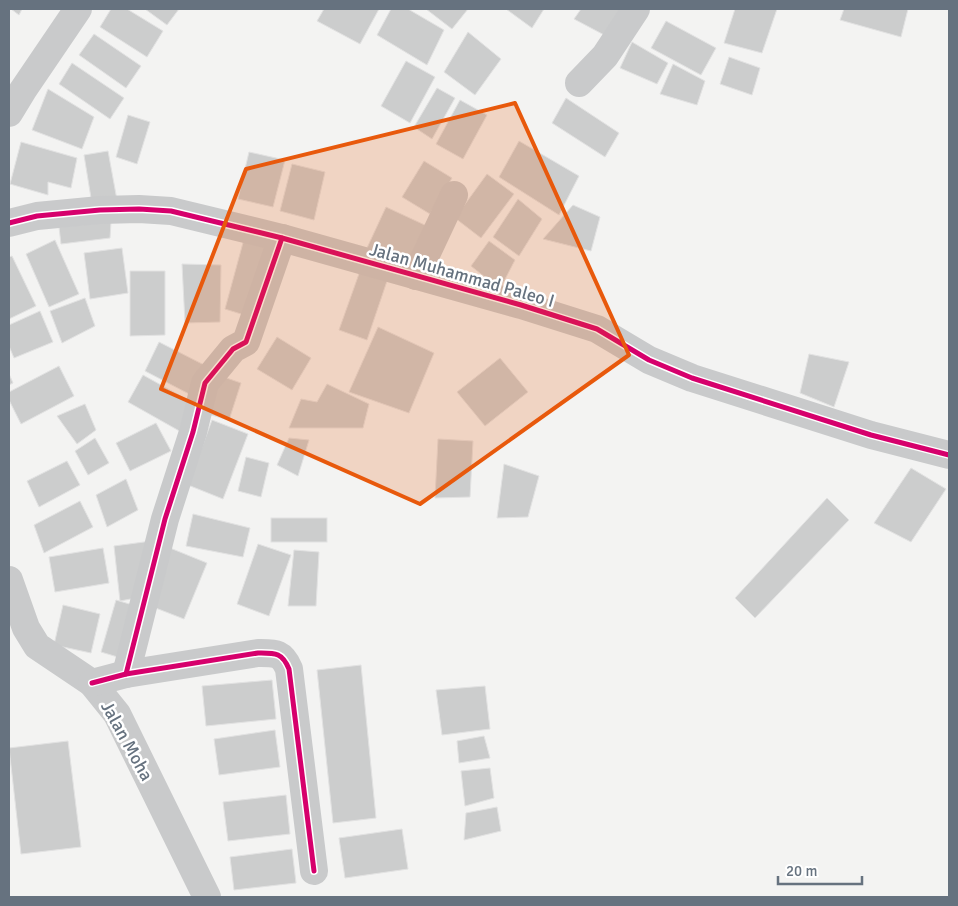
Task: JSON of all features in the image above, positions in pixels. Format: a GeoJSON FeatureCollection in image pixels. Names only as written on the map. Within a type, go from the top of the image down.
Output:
{"type":"FeatureCollection","features":[{"type":"Feature","properties":{"kind":"street"},"geometry":{"type":"LineString","coordinates":[[9,113],[78,9]]}},
{"type":"Feature","properties":{"kind":"street"},"geometry":{"type":"LineString","coordinates":[[579,83],[605,56],[636,9]]}},
{"type":"Feature","properties":{"kind":"street"},"geometry":{"type":"LineString","coordinates":[[416,276],[454,196]]}},
{"type":"Feature","properties":{"kind":"street","name":"Jalan Muhammad Paleo I"},"geometry":{"type":"LineString","coordinates":[[9,222],[37,216],[100,210],[139,209],[171,211],[282,238],[521,305],[597,329],[649,360],[692,378],[871,435],[949,455]]}},
{"type":"Feature","properties":{"kind":"street"},"geometry":{"type":"LineString","coordinates":[[126,674],[165,519],[193,432],[205,383],[233,349],[246,342],[282,238]]}},
{"type":"Feature","properties":{"kind":"street","name":"Jalan Moha"},"geometry":{"type":"LineString","coordinates":[[9,580],[14,609],[37,646],[92,683],[117,714],[207,897]]}},
{"type":"Feature","properties":{"kind":"street"},"geometry":{"type":"LineString","coordinates":[[92,683],[126,674],[258,653],[279,654],[285,659],[289,669],[314,871]]}},
{"type":"Feature","properties":{"kind":"highlighted area"},"geometry":{"type":"Polygon","coordinates":[[[515,103],[629,355],[420,504],[161,389],[246,169],[515,103]]]}},
{"type":"Feature","properties":{"kind":"building"},"geometry":{"type":"Polygon","coordinates":[[[11,9],[22,9],[19,15],[11,9]]]}},
{"type":"Feature","properties":{"kind":"building"},"geometry":{"type":"Polygon","coordinates":[[[111,9],[127,9],[163,31],[147,57],[100,27],[111,9]]]}},
{"type":"Feature","properties":{"kind":"building"},"geometry":{"type":"Polygon","coordinates":[[[145,9],[179,9],[167,25],[145,9]]]}},
{"type":"Feature","properties":{"kind":"building"},"geometry":{"type":"Polygon","coordinates":[[[324,9],[379,9],[360,44],[317,21],[324,9]]]}},
{"type":"Feature","properties":{"kind":"building"},"geometry":{"type":"Polygon","coordinates":[[[391,9],[408,9],[444,30],[427,65],[377,35],[391,9]]]}},
{"type":"Feature","properties":{"kind":"building"},"geometry":{"type":"Polygon","coordinates":[[[426,9],[468,9],[452,29],[426,9]]]}},
{"type":"Feature","properties":{"kind":"building"},"geometry":{"type":"Polygon","coordinates":[[[506,9],[544,9],[532,28],[506,9]]]}},
{"type":"Feature","properties":{"kind":"building"},"geometry":{"type":"Polygon","coordinates":[[[581,9],[625,9],[608,37],[574,19],[581,9]]]}},
{"type":"Feature","properties":{"kind":"building"},"geometry":{"type":"Polygon","coordinates":[[[735,9],[777,9],[762,53],[724,43],[735,9]]]}},
{"type":"Feature","properties":{"kind":"building"},"geometry":{"type":"Polygon","coordinates":[[[844,9],[908,9],[901,37],[840,20],[844,9]]]}},
{"type":"Feature","properties":{"kind":"building"},"geometry":{"type":"Polygon","coordinates":[[[666,21],[716,48],[701,75],[651,48],[666,21]]]}},
{"type":"Feature","properties":{"kind":"building"},"geometry":{"type":"Polygon","coordinates":[[[468,32],[501,59],[475,95],[444,72],[468,32]]]}},
{"type":"Feature","properties":{"kind":"building"},"geometry":{"type":"Polygon","coordinates":[[[94,34],[141,66],[126,88],[79,55],[94,34]]]}},
{"type":"Feature","properties":{"kind":"building"},"geometry":{"type":"Polygon","coordinates":[[[632,42],[668,63],[657,84],[620,68],[632,42]]]}},
{"type":"Feature","properties":{"kind":"building"},"geometry":{"type":"Polygon","coordinates":[[[729,57],[760,68],[752,95],[720,84],[729,57]]]}},
{"type":"Feature","properties":{"kind":"building"},"geometry":{"type":"Polygon","coordinates":[[[406,61],[435,77],[410,123],[381,106],[406,61]]]}},
{"type":"Feature","properties":{"kind":"building"},"geometry":{"type":"Polygon","coordinates":[[[72,63],[124,98],[110,119],[59,84],[72,63]]]}},
{"type":"Feature","properties":{"kind":"building"},"geometry":{"type":"Polygon","coordinates":[[[673,64],[705,81],[697,105],[660,94],[673,64]]]}},
{"type":"Feature","properties":{"kind":"building"},"geometry":{"type":"Polygon","coordinates":[[[437,88],[455,98],[432,139],[414,127],[437,88]]]}},
{"type":"Feature","properties":{"kind":"building"},"geometry":{"type":"Polygon","coordinates":[[[48,89],[94,117],[82,149],[32,130],[48,89]]]}},
{"type":"Feature","properties":{"kind":"building"},"geometry":{"type":"Polygon","coordinates":[[[566,98],[619,133],[605,157],[552,123],[566,98]]]}},
{"type":"Feature","properties":{"kind":"building"},"geometry":{"type":"Polygon","coordinates":[[[460,100],[487,115],[463,159],[436,144],[460,100]]]}},
{"type":"Feature","properties":{"kind":"building"},"geometry":{"type":"Polygon","coordinates":[[[128,115],[150,122],[137,164],[116,157],[128,115]]]}},
{"type":"Feature","properties":{"kind":"building"},"geometry":{"type":"Polygon","coordinates":[[[519,141],[579,176],[559,215],[499,177],[519,141]]]}},
{"type":"Feature","properties":{"kind":"building"},"geometry":{"type":"Polygon","coordinates":[[[21,142],[77,158],[71,188],[48,182],[48,195],[10,184],[21,142]]]}},
{"type":"Feature","properties":{"kind":"building"},"geometry":{"type":"Polygon","coordinates":[[[108,151],[117,200],[92,204],[84,155],[108,151]]]}},
{"type":"Feature","properties":{"kind":"building"},"geometry":{"type":"Polygon","coordinates":[[[249,152],[285,160],[273,207],[238,199],[249,152]]]}},
{"type":"Feature","properties":{"kind":"building"},"geometry":{"type":"Polygon","coordinates":[[[424,161],[452,178],[430,214],[402,197],[424,161]]]}},
{"type":"Feature","properties":{"kind":"building"},"geometry":{"type":"Polygon","coordinates":[[[292,164],[325,172],[314,220],[280,211],[292,164]]]}},
{"type":"Feature","properties":{"kind":"building"},"geometry":{"type":"Polygon","coordinates":[[[487,174],[514,194],[481,238],[455,218],[487,174]]]}},
{"type":"Feature","properties":{"kind":"building"},"geometry":{"type":"Polygon","coordinates":[[[518,199],[542,219],[519,256],[493,237],[518,199]]]}},
{"type":"Feature","properties":{"kind":"building"},"geometry":{"type":"Polygon","coordinates":[[[573,205],[600,217],[591,251],[543,239],[573,205]]]}},
{"type":"Feature","properties":{"kind":"building"},"geometry":{"type":"Polygon","coordinates":[[[386,207],[429,227],[414,264],[367,248],[386,207]]]}},
{"type":"Feature","properties":{"kind":"building"},"geometry":{"type":"Polygon","coordinates":[[[111,222],[110,238],[61,244],[59,227],[111,222]]]}},
{"type":"Feature","properties":{"kind":"building"},"geometry":{"type":"Polygon","coordinates":[[[244,239],[274,246],[254,318],[225,309],[244,239]]]}},
{"type":"Feature","properties":{"kind":"building"},"geometry":{"type":"Polygon","coordinates":[[[55,240],[79,294],[49,307],[26,254],[55,240]]]}},
{"type":"Feature","properties":{"kind":"building"},"geometry":{"type":"Polygon","coordinates":[[[489,241],[515,260],[500,289],[471,266],[489,241]]]}},
{"type":"Feature","properties":{"kind":"building"},"geometry":{"type":"Polygon","coordinates":[[[122,248],[128,293],[90,299],[84,253],[122,248]]]}},
{"type":"Feature","properties":{"kind":"building"},"geometry":{"type":"Polygon","coordinates":[[[12,256],[36,306],[9,319],[9,257],[12,256]]]}},
{"type":"Feature","properties":{"kind":"building"},"geometry":{"type":"Polygon","coordinates":[[[182,264],[221,265],[220,322],[185,323],[182,264]]]}},
{"type":"Feature","properties":{"kind":"building"},"geometry":{"type":"Polygon","coordinates":[[[130,271],[165,271],[165,335],[130,336],[130,271]]]}},
{"type":"Feature","properties":{"kind":"building"},"geometry":{"type":"Polygon","coordinates":[[[360,271],[388,278],[367,340],[339,330],[360,271]]]}},
{"type":"Feature","properties":{"kind":"building"},"geometry":{"type":"Polygon","coordinates":[[[85,298],[95,326],[62,343],[50,311],[85,298]]]}},
{"type":"Feature","properties":{"kind":"building"},"geometry":{"type":"Polygon","coordinates":[[[40,311],[53,342],[14,358],[9,346],[9,325],[40,311]]]}},
{"type":"Feature","properties":{"kind":"building"},"geometry":{"type":"Polygon","coordinates":[[[378,327],[434,353],[409,413],[349,392],[378,327]]]}},
{"type":"Feature","properties":{"kind":"building"},"geometry":{"type":"Polygon","coordinates":[[[277,337],[311,358],[292,390],[257,369],[277,337]]]}},
{"type":"Feature","properties":{"kind":"building"},"geometry":{"type":"Polygon","coordinates":[[[159,342],[208,367],[193,396],[145,371],[159,342]]]}},
{"type":"Feature","properties":{"kind":"building"},"geometry":{"type":"Polygon","coordinates":[[[809,354],[849,362],[834,407],[800,393],[809,354]]]}},
{"type":"Feature","properties":{"kind":"building"},"geometry":{"type":"Polygon","coordinates":[[[500,358],[528,392],[485,426],[457,392],[500,358]]]}},
{"type":"Feature","properties":{"kind":"building"},"geometry":{"type":"Polygon","coordinates":[[[59,366],[74,396],[21,424],[9,400],[9,392],[59,366]]]}},
{"type":"Feature","properties":{"kind":"building"},"geometry":{"type":"Polygon","coordinates":[[[9,374],[13,383],[9,385],[9,374]]]}},
{"type":"Feature","properties":{"kind":"building"},"geometry":{"type":"Polygon","coordinates":[[[143,375],[195,404],[183,433],[128,402],[143,375]]]}},
{"type":"Feature","properties":{"kind":"building"},"geometry":{"type":"Polygon","coordinates":[[[218,375],[241,383],[229,420],[204,413],[218,375]]]}},
{"type":"Feature","properties":{"kind":"building"},"geometry":{"type":"Polygon","coordinates":[[[327,384],[369,404],[363,428],[289,428],[301,399],[317,402],[327,384]]]}},
{"type":"Feature","properties":{"kind":"building"},"geometry":{"type":"Polygon","coordinates":[[[85,404],[96,430],[77,444],[57,416],[85,404]]]}},
{"type":"Feature","properties":{"kind":"building"},"geometry":{"type":"Polygon","coordinates":[[[212,420],[248,434],[223,499],[188,485],[212,420]]]}},
{"type":"Feature","properties":{"kind":"building"},"geometry":{"type":"Polygon","coordinates":[[[156,423],[171,451],[130,471],[116,443],[156,423]]]}},
{"type":"Feature","properties":{"kind":"building"},"geometry":{"type":"Polygon","coordinates":[[[95,438],[109,463],[88,475],[75,451],[95,438]]]}},
{"type":"Feature","properties":{"kind":"building"},"geometry":{"type":"Polygon","coordinates":[[[289,438],[309,440],[298,476],[277,465],[289,438]]]}},
{"type":"Feature","properties":{"kind":"building"},"geometry":{"type":"Polygon","coordinates":[[[438,439],[473,441],[470,497],[435,498],[438,439]]]}},
{"type":"Feature","properties":{"kind":"building"},"geometry":{"type":"Polygon","coordinates":[[[246,457],[269,463],[261,497],[238,491],[246,457]]]}},
{"type":"Feature","properties":{"kind":"building"},"geometry":{"type":"Polygon","coordinates":[[[67,461],[80,485],[39,507],[27,481],[67,461]]]}},
{"type":"Feature","properties":{"kind":"building"},"geometry":{"type":"Polygon","coordinates":[[[504,464],[539,476],[528,517],[497,518],[504,464]]]}},
{"type":"Feature","properties":{"kind":"building"},"geometry":{"type":"Polygon","coordinates":[[[911,468],[946,489],[911,542],[874,523],[911,468]]]}},
{"type":"Feature","properties":{"kind":"building"},"geometry":{"type":"Polygon","coordinates":[[[126,479],[138,510],[107,527],[96,495],[126,479]]]}},
{"type":"Feature","properties":{"kind":"building"},"geometry":{"type":"Polygon","coordinates":[[[827,498],[849,520],[755,618],[735,598],[827,498]]]}},
{"type":"Feature","properties":{"kind":"building"},"geometry":{"type":"Polygon","coordinates":[[[80,501],[93,527],[44,553],[34,525],[80,501]]]}},
{"type":"Feature","properties":{"kind":"building"},"geometry":{"type":"Polygon","coordinates":[[[193,514],[250,528],[243,557],[186,546],[193,514]]]}},
{"type":"Feature","properties":{"kind":"building"},"geometry":{"type":"Polygon","coordinates":[[[271,518],[327,518],[327,542],[271,542],[271,518]]]}},
{"type":"Feature","properties":{"kind":"building"},"geometry":{"type":"Polygon","coordinates":[[[159,540],[141,597],[120,601],[114,546],[159,540]]]}},
{"type":"Feature","properties":{"kind":"building"},"geometry":{"type":"Polygon","coordinates":[[[258,544],[291,555],[269,616],[237,604],[258,544]]]}},
{"type":"Feature","properties":{"kind":"building"},"geometry":{"type":"Polygon","coordinates":[[[103,548],[109,583],[55,592],[49,557],[103,548]]]}},
{"type":"Feature","properties":{"kind":"building"},"geometry":{"type":"Polygon","coordinates":[[[170,548],[207,563],[184,619],[148,605],[170,548]]]}},
{"type":"Feature","properties":{"kind":"building"},"geometry":{"type":"Polygon","coordinates":[[[294,550],[319,552],[316,606],[288,606],[294,550]]]}},
{"type":"Feature","properties":{"kind":"building"},"geometry":{"type":"Polygon","coordinates":[[[116,600],[136,606],[121,658],[101,652],[116,600]]]}},
{"type":"Feature","properties":{"kind":"building"},"geometry":{"type":"Polygon","coordinates":[[[63,605],[100,614],[91,653],[54,645],[63,605]]]}},
{"type":"Feature","properties":{"kind":"building"},"geometry":{"type":"Polygon","coordinates":[[[361,665],[376,818],[333,823],[317,670],[361,665]]]}},
{"type":"Feature","properties":{"kind":"building"},"geometry":{"type":"Polygon","coordinates":[[[272,680],[276,719],[206,726],[202,686],[272,680]]]}},
{"type":"Feature","properties":{"kind":"building"},"geometry":{"type":"Polygon","coordinates":[[[485,686],[490,729],[442,735],[436,690],[485,686]]]}},
{"type":"Feature","properties":{"kind":"building"},"geometry":{"type":"Polygon","coordinates":[[[275,730],[280,767],[219,775],[214,739],[275,730]]]}},
{"type":"Feature","properties":{"kind":"building"},"geometry":{"type":"Polygon","coordinates":[[[484,736],[490,758],[459,763],[457,741],[484,736]]]}},
{"type":"Feature","properties":{"kind":"building"},"geometry":{"type":"Polygon","coordinates":[[[68,741],[81,847],[21,854],[9,748],[68,741]]]}},
{"type":"Feature","properties":{"kind":"building"},"geometry":{"type":"Polygon","coordinates":[[[490,768],[494,798],[465,806],[461,771],[490,768]]]}},
{"type":"Feature","properties":{"kind":"building"},"geometry":{"type":"Polygon","coordinates":[[[286,795],[290,834],[228,841],[223,802],[286,795]]]}},
{"type":"Feature","properties":{"kind":"building"},"geometry":{"type":"Polygon","coordinates":[[[497,807],[501,831],[464,840],[466,813],[497,807]]]}},
{"type":"Feature","properties":{"kind":"building"},"geometry":{"type":"Polygon","coordinates":[[[402,829],[408,869],[345,878],[339,838],[402,829]]]}},
{"type":"Feature","properties":{"kind":"building"},"geometry":{"type":"Polygon","coordinates":[[[292,849],[296,883],[234,890],[230,857],[292,849]]]}},
{"type":"Feature","properties":{"kind":"cycle path"},"geometry":{"type":"LineString","coordinates":[[9,223],[37,216],[100,210],[139,209],[171,211],[282,238],[521,305],[597,329],[649,360],[692,378],[871,435],[949,455]]}},
{"type":"Feature","properties":{"kind":"cycle path"},"geometry":{"type":"LineString","coordinates":[[126,674],[165,519],[193,432],[205,383],[233,349],[246,342],[282,238]]}},
{"type":"Feature","properties":{"kind":"cycle path"},"geometry":{"type":"LineString","coordinates":[[92,683],[126,674],[258,653],[281,656],[289,669],[314,871]]}}]}
